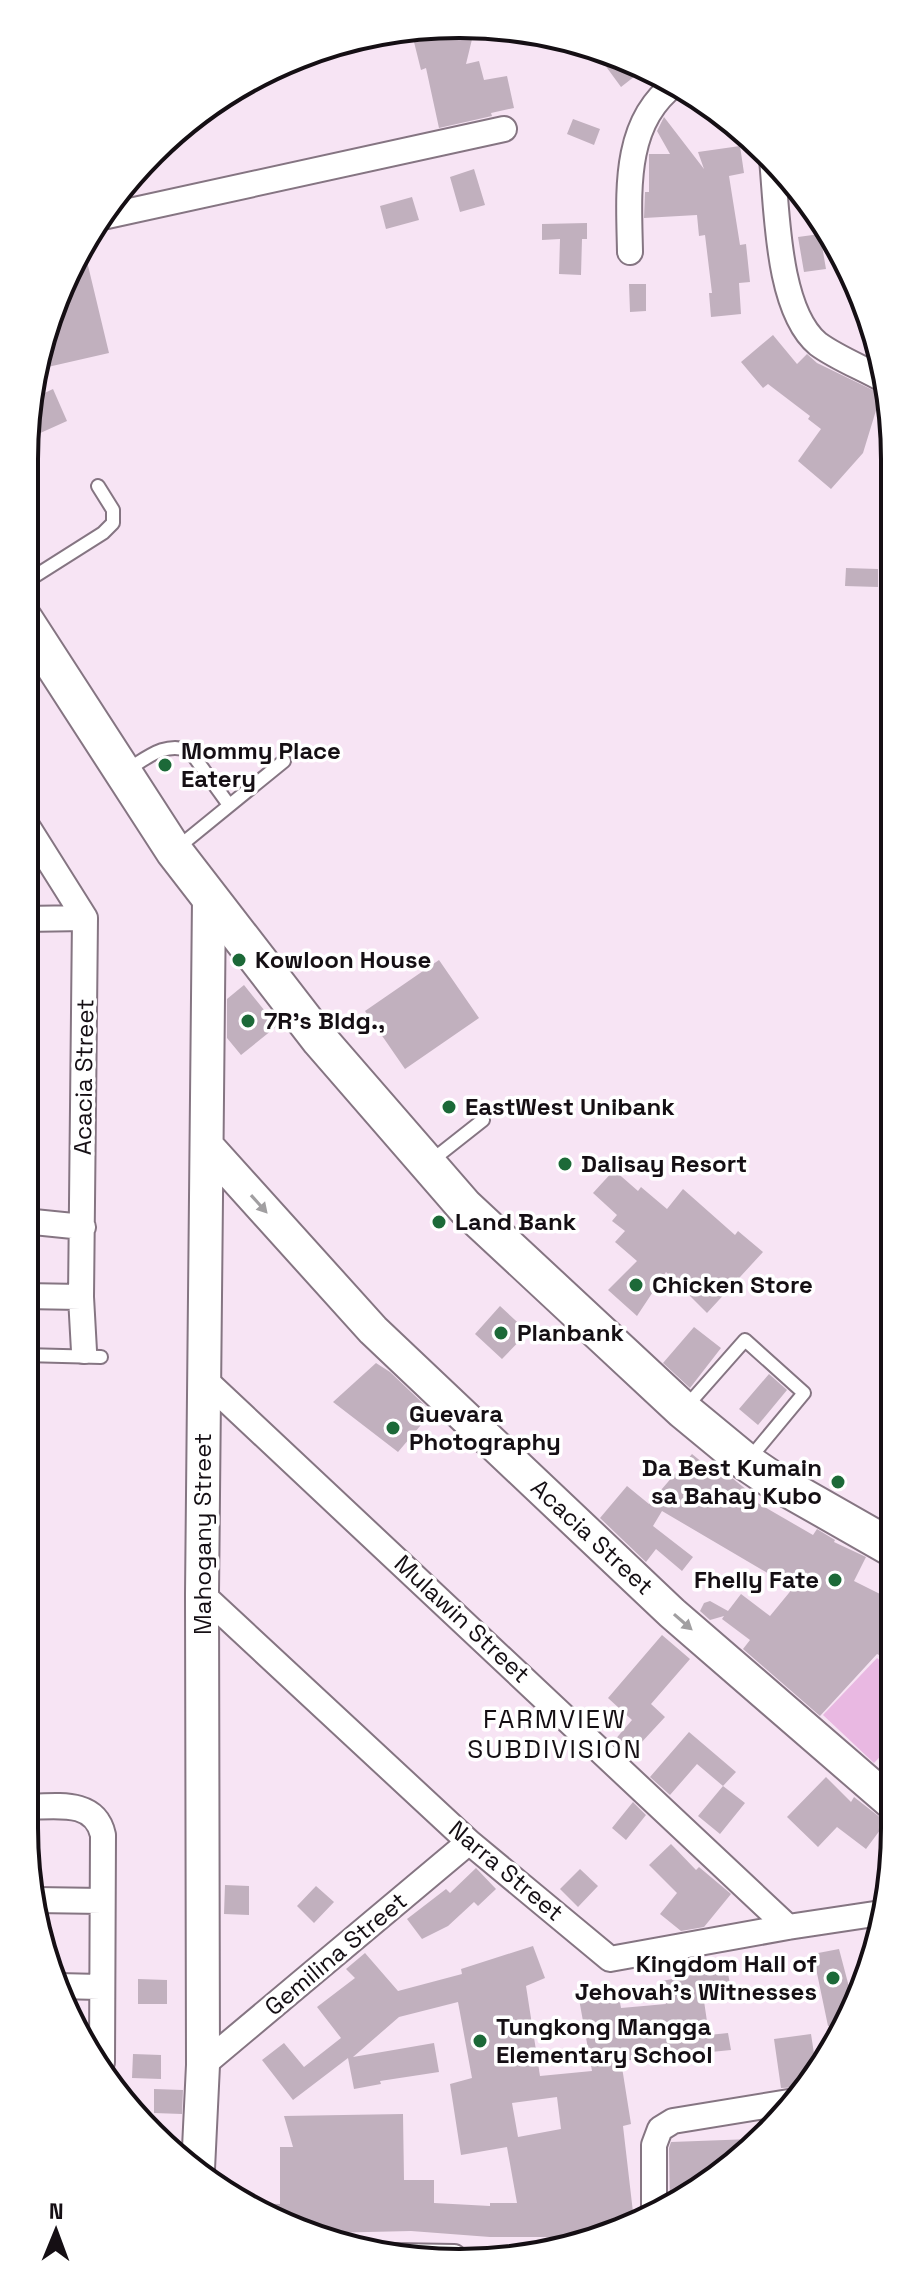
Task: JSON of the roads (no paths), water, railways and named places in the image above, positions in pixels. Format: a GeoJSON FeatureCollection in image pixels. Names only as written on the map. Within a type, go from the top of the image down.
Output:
{"type":"FeatureCollection","features":[{"type":"Feature","properties":{"kind":"main road"},"geometry":{"type":"LineString","coordinates":[[38,641],[121,773],[209,899],[320,1040],[426,1165],[475,1217],[683,1410],[746,1462],[881,1542]]}},
{"type":"Feature","properties":{"kind":"street"},"geometry":{"type":"LineString","coordinates":[[630,252],[632,159],[639,134],[650,112],[667,93]]}},
{"type":"Feature","properties":{"kind":"street"},"geometry":{"type":"LineString","coordinates":[[117,214],[504,129]]}},
{"type":"Feature","properties":{"kind":"street"},"geometry":{"type":"LineString","coordinates":[[774,180],[783,274],[794,310],[817,343],[872,373]]}},
{"type":"Feature","properties":{"kind":"street"},"geometry":{"type":"LineString","coordinates":[[38,843],[85,918]]}},
{"type":"Feature","properties":{"kind":"street","name":"Mahogany Street"},"geometry":{"type":"LineString","coordinates":[[199,2158],[203,2065],[202,1594],[209,899]]}},
{"type":"Feature","properties":{"kind":"street"},"geometry":{"type":"LineString","coordinates":[[38,919],[85,918]]}},
{"type":"Feature","properties":{"kind":"street","name":"Acacia Street"},"geometry":{"type":"LineString","coordinates":[[85,918],[81,1297],[93,1354]]}},
{"type":"Feature","properties":{"kind":"street","name":"Acacia Street"},"geometry":{"type":"LineString","coordinates":[[207,1146],[373,1330],[672,1613],[881,1794]]}},
{"type":"Feature","properties":{"kind":"street"},"geometry":{"type":"LineString","coordinates":[[38,1222],[83,1227]]}},
{"type":"Feature","properties":{"kind":"street"},"geometry":{"type":"LineString","coordinates":[[38,1296],[81,1297]]}},
{"type":"Feature","properties":{"kind":"street","name":"Mulawin Street"},"geometry":{"type":"LineString","coordinates":[[204,1379],[788,1927]]}},
{"type":"Feature","properties":{"kind":"street","name":"Narra Street"},"geometry":{"type":"LineString","coordinates":[[202,1594],[469,1842],[610,1959],[872,1914]]}},
{"type":"Feature","properties":{"kind":"street"},"geometry":{"type":"LineString","coordinates":[[38,1807],[85,1809],[101,1825],[102,2050]]}},
{"type":"Feature","properties":{"kind":"street","name":"Gemilina Street"},"geometry":{"type":"LineString","coordinates":[[203,2065],[469,1842]]}},
{"type":"Feature","properties":{"kind":"street"},"geometry":{"type":"LineString","coordinates":[[45,1900],[102,1901]]}},
{"type":"Feature","properties":{"kind":"street"},"geometry":{"type":"LineString","coordinates":[[69,1986],[100,1987]]}},
{"type":"Feature","properties":{"kind":"street"},"geometry":{"type":"LineString","coordinates":[[654,2202],[654,2145],[660,2129],[673,2121],[777,2104]]}},
{"type":"Feature","properties":{"kind":"lane"},"geometry":{"type":"LineString","coordinates":[[38,574],[103,533],[113,523],[113,510],[98,486]]}},
{"type":"Feature","properties":{"kind":"lane"},"geometry":{"type":"LineString","coordinates":[[121,773],[165,747],[180,747],[190,751],[229,805]]}},
{"type":"Feature","properties":{"kind":"lane"},"geometry":{"type":"LineString","coordinates":[[174,851],[284,761]]}},
{"type":"Feature","properties":{"kind":"lane"},"geometry":{"type":"LineString","coordinates":[[426,1165],[483,1120]]}},
{"type":"Feature","properties":{"kind":"lane"},"geometry":{"type":"LineString","coordinates":[[683,1410],[745,1340],[804,1393],[746,1462]]}},
{"type":"Feature","properties":{"kind":"lane"},"geometry":{"type":"LineString","coordinates":[[38,1355],[93,1354]]}},
{"type":"Feature","properties":{"kind":"place","name":"Mommy Place Eatery"},"geometry":{"type":"Point","coordinates":[165,765]}},
{"type":"Feature","properties":{"kind":"place","name":"Kowloon House"},"geometry":{"type":"Point","coordinates":[239,960]}},
{"type":"Feature","properties":{"kind":"place","name":"7R's Bldg.,"},"geometry":{"type":"Point","coordinates":[248,1021]}},
{"type":"Feature","properties":{"kind":"place","name":"EastWest Unibank"},"geometry":{"type":"Point","coordinates":[449,1107]}},
{"type":"Feature","properties":{"kind":"place","name":"Dalisay Resort"},"geometry":{"type":"Point","coordinates":[565,1164]}},
{"type":"Feature","properties":{"kind":"place","name":"Land Bank"},"geometry":{"type":"Point","coordinates":[439,1222]}},
{"type":"Feature","properties":{"kind":"place","name":"Chicken Store"},"geometry":{"type":"Point","coordinates":[636,1285]}},
{"type":"Feature","properties":{"kind":"place","name":"Planbank"},"geometry":{"type":"Point","coordinates":[501,1333]}},
{"type":"Feature","properties":{"kind":"place","name":"Guevara Photography"},"geometry":{"type":"Point","coordinates":[393,1428]}},
{"type":"Feature","properties":{"kind":"place","name":"Da Best Kumain sa Bahay Kubo"},"geometry":{"type":"Point","coordinates":[838,1482]}},
{"type":"Feature","properties":{"kind":"place","name":"Fhelly Fate"},"geometry":{"type":"Point","coordinates":[835,1580]}},
{"type":"Feature","properties":{"kind":"place","name":"Kingdom Hall of Jehovah's Witnesses"},"geometry":{"type":"Point","coordinates":[833,1978]}},
{"type":"Feature","properties":{"kind":"place","name":"Tungkong Mangga Elementary School"},"geometry":{"type":"Point","coordinates":[480,2041]}},
{"type":"Feature","properties":{"kind":"district","name":"FARMVIEW SUBDIVISION"},"geometry":{"type":"Point","coordinates":[555,1734]}}]}
